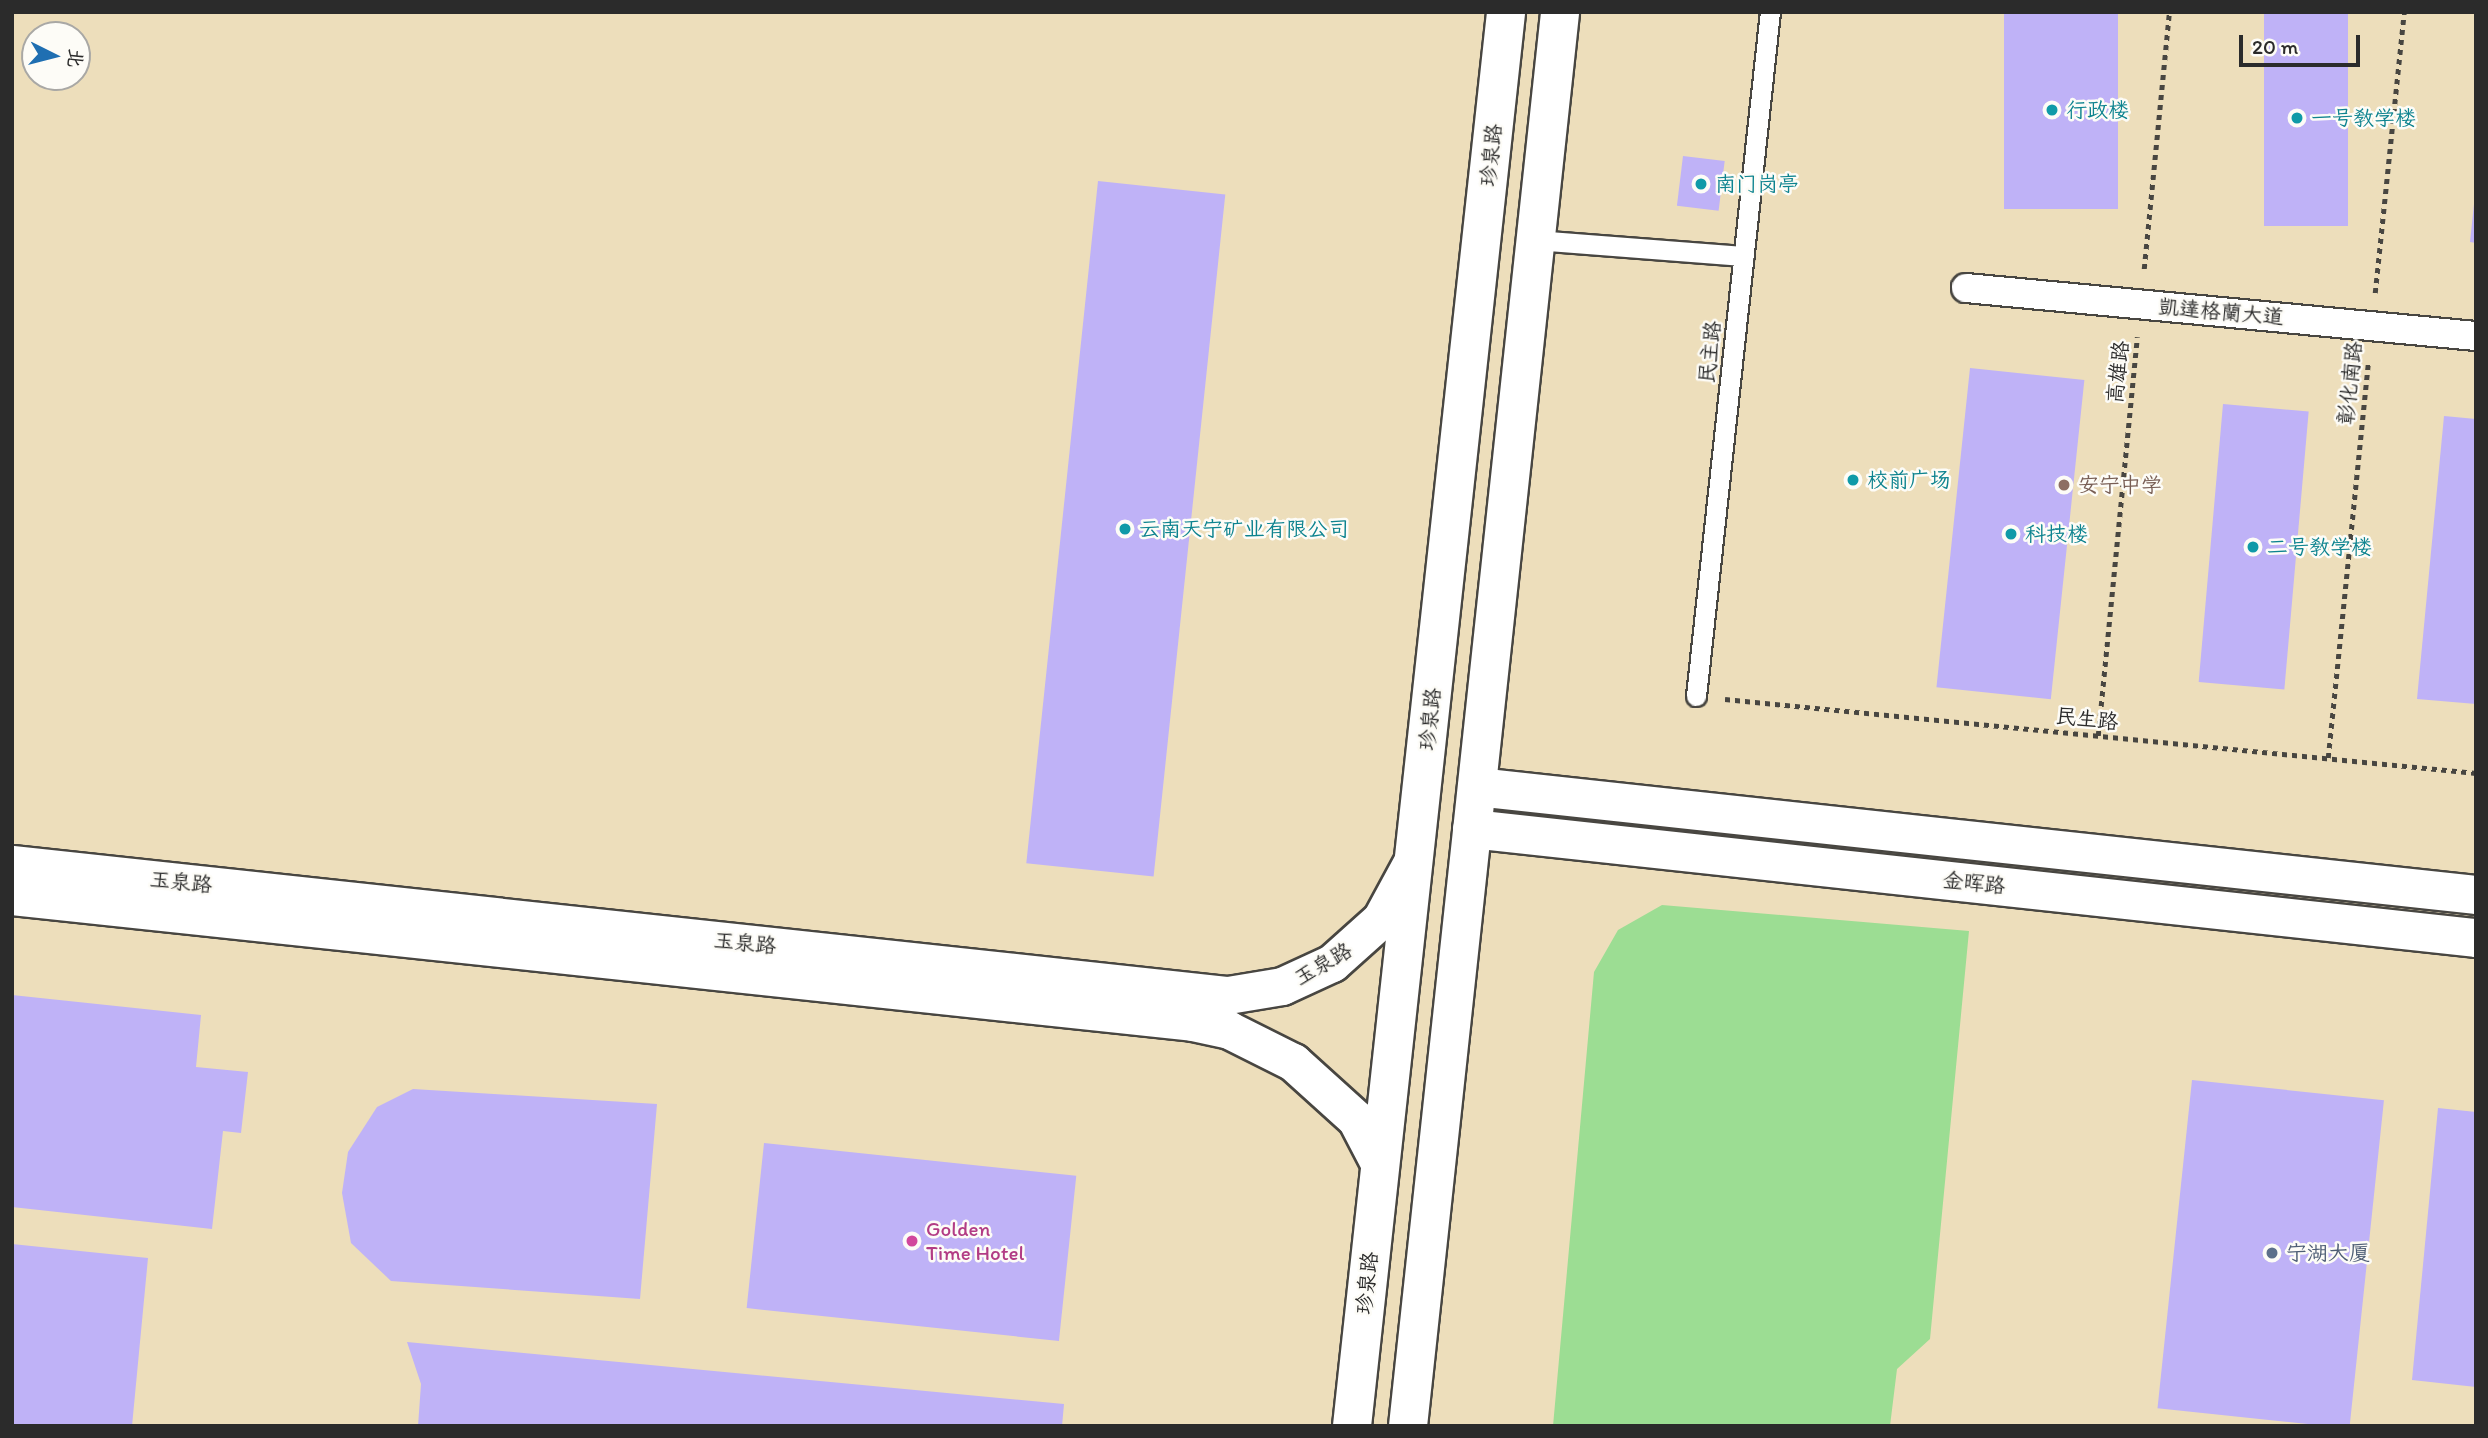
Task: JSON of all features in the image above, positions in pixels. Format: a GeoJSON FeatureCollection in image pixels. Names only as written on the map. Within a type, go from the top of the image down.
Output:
{"type":"FeatureCollection","features":[{"type":"Feature","properties":{"kind":"main road","name":"珍泉路"},"geometry":{"type":"LineString","coordinates":[[1352,1426],[1506,12]]}},
{"type":"Feature","properties":{"kind":"main road"},"geometry":{"type":"LineString","coordinates":[[1408,1426],[1560,12]]}},
{"type":"Feature","properties":{"kind":"main road","name":"金晖路"},"geometry":{"type":"LineString","coordinates":[[1477,787],[2476,895]]}},
{"type":"Feature","properties":{"kind":"main road","name":"金晖路"},"geometry":{"type":"LineString","coordinates":[[1472,829],[2476,938]]}},
{"type":"Feature","properties":{"kind":"street","name":"凱達格蘭大道"},"geometry":{"type":"LineString","coordinates":[[1966,288],[2476,336]]}},
{"type":"Feature","properties":{"kind":"street","name":"玉泉路"},"geometry":{"type":"LineString","coordinates":[[12,864],[1228,995],[1282,986],[1308,977],[1359,943],[1399,890],[1416,853]]}},
{"type":"Feature","properties":{"kind":"street","name":"玉泉路"},"geometry":{"type":"LineString","coordinates":[[12,896],[1192,1022],[1228,1030],[1293,1062],[1356,1118],[1380,1165]]}},
{"type":"Feature","properties":{"kind":"lane","name":"民主路"},"geometry":{"type":"LineString","coordinates":[[1696,696],[1770,12]]}},
{"type":"Feature","properties":{"kind":"lane"},"geometry":{"type":"LineString","coordinates":[[1535,240],[1743,256]]}},
{"type":"Feature","properties":{"kind":"path","name":"高雄路"},"geometry":{"type":"LineString","coordinates":[[2098,736],[2169,12]]}},
{"type":"Feature","properties":{"kind":"path","name":"彰化南路"},"geometry":{"type":"LineString","coordinates":[[2328,758],[2404,12]]}},
{"type":"Feature","properties":{"kind":"path","name":"民生路"},"geometry":{"type":"LineString","coordinates":[[1696,696],[2476,773]]}},
{"type":"Feature","properties":{"kind":"green space"},"geometry":{"type":"Polygon","coordinates":[[[1662,905],[1969,931],[1930,1339],[1897,1369],[1890,1426],[1553,1426],[1594,972],[1618,930],[1662,905]]]}},
{"type":"Feature","properties":{"kind":"building","name":"行政楼"},"geometry":{"type":"Polygon","coordinates":[[[2004,12],[2118,12],[2118,209],[2004,209],[2004,12]]]}},
{"type":"Feature","properties":{"kind":"building","name":"一号教学楼"},"geometry":{"type":"Polygon","coordinates":[[[2264,12],[2348,12],[2348,226],[2264,226],[2264,12]]]}},
{"type":"Feature","properties":{"kind":"building","name":"南门岗亭"},"geometry":{"type":"Polygon","coordinates":[[[1683,156],[1725,161],[1719,211],[1677,206],[1683,156]]]}},
{"type":"Feature","properties":{"kind":"building","name":"云南天宁矿业有限公司"},"geometry":{"type":"Polygon","coordinates":[[[1098,181],[1225,194],[1154,877],[1026,863],[1098,181]]]}},
{"type":"Feature","properties":{"kind":"building"},"geometry":{"type":"Polygon","coordinates":[[[2476,204],[2476,243],[2470,242],[2476,204]]]}},
{"type":"Feature","properties":{"kind":"building","name":"科技楼"},"geometry":{"type":"Polygon","coordinates":[[[1970,368],[2084,380],[2051,699],[1936,687],[1970,368]]]}},
{"type":"Feature","properties":{"kind":"building","name":"二号教学楼"},"geometry":{"type":"Polygon","coordinates":[[[2223,404],[2309,411],[2284,689],[2199,682],[2223,404]]]}},
{"type":"Feature","properties":{"kind":"building"},"geometry":{"type":"Polygon","coordinates":[[[2444,416],[2476,419],[2476,704],[2417,699],[2444,416]]]}},
{"type":"Feature","properties":{"kind":"building"},"geometry":{"type":"Polygon","coordinates":[[[12,995],[201,1015],[196,1067],[248,1072],[241,1133],[223,1131],[212,1229],[12,1207],[12,995]]]}},
{"type":"Feature","properties":{"kind":"building","name":"宁湖大厦"},"geometry":{"type":"Polygon","coordinates":[[[2192,1080],[2384,1100],[2350,1426],[2327,1426],[2158,1408],[2192,1080]]]}},
{"type":"Feature","properties":{"kind":"building"},"geometry":{"type":"Polygon","coordinates":[[[413,1089],[657,1104],[640,1299],[391,1281],[351,1243],[342,1193],[348,1152],[377,1107],[413,1089]]]}},
{"type":"Feature","properties":{"kind":"building"},"geometry":{"type":"Polygon","coordinates":[[[2438,1108],[2476,1112],[2476,1387],[2412,1380],[2438,1108]]]}},
{"type":"Feature","properties":{"kind":"building","name":"Golden Time Hotel"},"geometry":{"type":"Polygon","coordinates":[[[764,1143],[1076,1176],[1059,1341],[747,1308],[764,1143]]]}},
{"type":"Feature","properties":{"kind":"building"},"geometry":{"type":"Polygon","coordinates":[[[12,1244],[148,1258],[132,1426],[12,1426],[12,1244]]]}},
{"type":"Feature","properties":{"kind":"building"},"geometry":{"type":"Polygon","coordinates":[[[407,1342],[1064,1404],[1062,1426],[418,1426],[421,1384],[407,1342]]]}},
{"type":"Feature","properties":{"kind":"place","name":"行政楼"},"geometry":{"type":"Point","coordinates":[2052,110]}},
{"type":"Feature","properties":{"kind":"place","name":"一号教学楼"},"geometry":{"type":"Point","coordinates":[2297,118]}},
{"type":"Feature","properties":{"kind":"place","name":"南门岗亭"},"geometry":{"type":"Point","coordinates":[1701,184]}},
{"type":"Feature","properties":{"kind":"place","name":"校前广场"},"geometry":{"type":"Point","coordinates":[1853,480]}},
{"type":"Feature","properties":{"kind":"place","name":"安宁中学"},"geometry":{"type":"Point","coordinates":[2064,485]}},
{"type":"Feature","properties":{"kind":"place","name":"云南天宁矿业有限公司"},"geometry":{"type":"Point","coordinates":[1125,529]}},
{"type":"Feature","properties":{"kind":"place","name":"科技楼"},"geometry":{"type":"Point","coordinates":[2011,534]}},
{"type":"Feature","properties":{"kind":"place","name":"二号教学楼"},"geometry":{"type":"Point","coordinates":[2253,547]}},
{"type":"Feature","properties":{"kind":"place","name":"Golden Time Hotel"},"geometry":{"type":"Point","coordinates":[912,1241]}},
{"type":"Feature","properties":{"kind":"place","name":"宁湖大厦"},"geometry":{"type":"Point","coordinates":[2272,1253]}}]}
